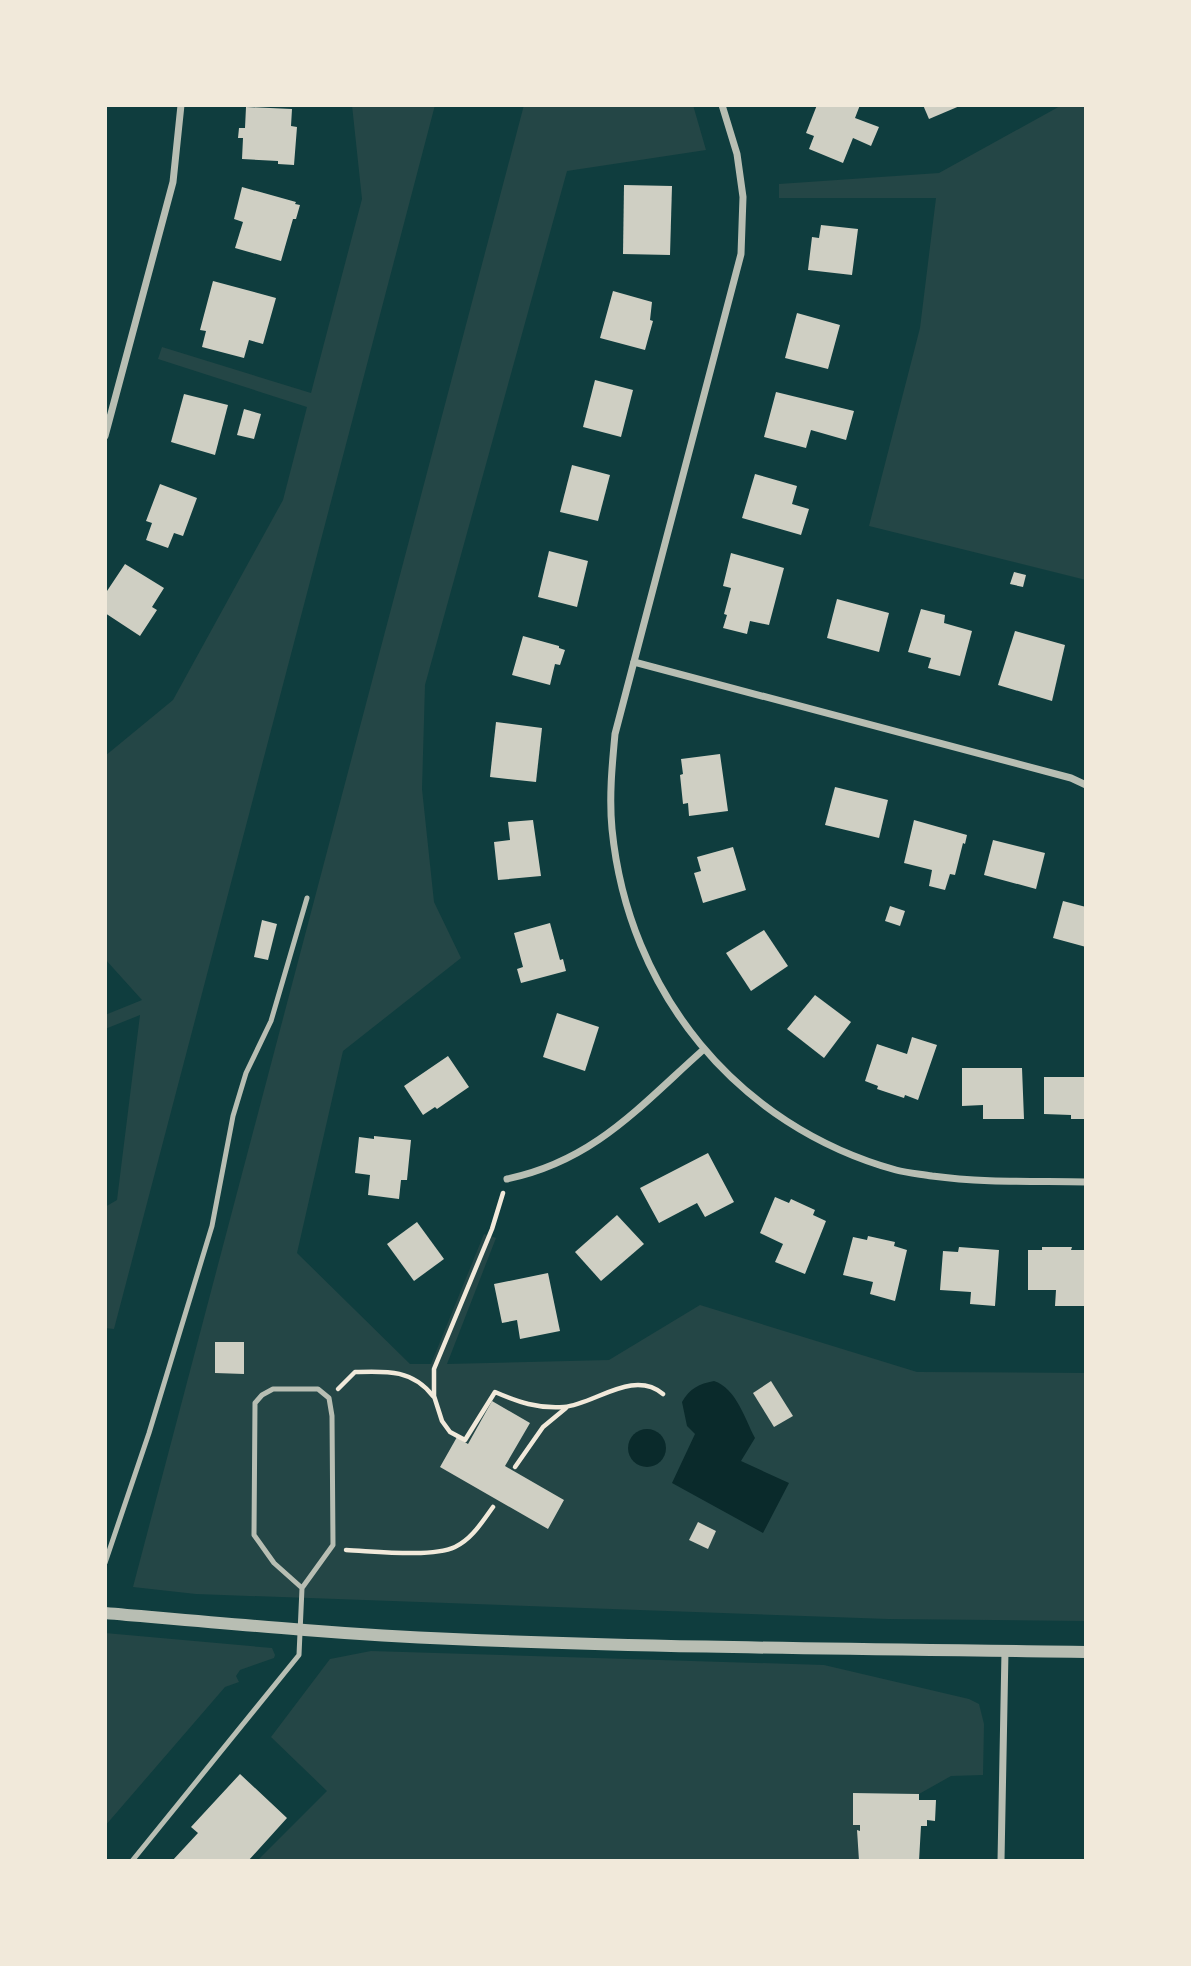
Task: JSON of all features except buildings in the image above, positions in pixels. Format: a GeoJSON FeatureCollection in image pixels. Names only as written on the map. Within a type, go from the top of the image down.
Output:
{"type":"FeatureCollection","features":[{"type":"Feature","properties":{"kind":"street"},"geometry":{"type":"LineString","coordinates":[[105,436],[173,182],[181,105]]}},
{"type":"Feature","properties":{"kind":"street"},"geometry":{"type":"LineString","coordinates":[[722,105],[737,154],[743,197],[741,254],[615,734],[610,787],[612,830],[621,886],[636,932],[659,988],[703,1050],[740,1088],[789,1122],[842,1151],[897,1171],[964,1180],[1086,1182]]}},
{"type":"Feature","properties":{"kind":"street"},"geometry":{"type":"LineString","coordinates":[[634,662],[1071,778],[1086,785]]}},
{"type":"Feature","properties":{"kind":"street"},"geometry":{"type":"LineString","coordinates":[[507,1179],[533,1174],[563,1162],[604,1138],[703,1050]]}},
{"type":"Feature","properties":{"kind":"street"},"geometry":{"type":"LineString","coordinates":[[105,1613],[478,1640],[1086,1652]]}},
{"type":"Feature","properties":{"kind":"street"},"geometry":{"type":"LineString","coordinates":[[1001,1861],[1005,1651]]}},
{"type":"Feature","properties":{"kind":"lane"},"geometry":{"type":"LineString","coordinates":[[105,1563],[149,1433],[212,1226],[233,1116],[246,1073],[271,1021],[307,898]]}},
{"type":"Feature","properties":{"kind":"lane"},"geometry":{"type":"LineString","coordinates":[[132,1861],[299,1655],[302,1588],[331,1549],[334,1529],[332,1416],[329,1398],[318,1389],[273,1389],[255,1403],[254,1535],[274,1563],[302,1588]]}},
{"type":"Feature","properties":{"kind":"path"},"geometry":{"type":"LineString","coordinates":[[507,1179],[492,1229],[434,1369],[434,1396],[442,1421],[450,1432],[466,1440],[495,1392],[521,1404],[566,1407]]}},
{"type":"Feature","properties":{"kind":"path"},"geometry":{"type":"LineString","coordinates":[[329,1398],[355,1372],[392,1371],[424,1384],[434,1396]]}},
{"type":"Feature","properties":{"kind":"path"},"geometry":{"type":"LineString","coordinates":[[515,1466],[543,1427],[566,1407],[625,1387],[647,1385],[663,1394]]}},
{"type":"Feature","properties":{"kind":"path"},"geometry":{"type":"LineString","coordinates":[[331,1549],[431,1552],[454,1548],[472,1535],[493,1507]]}},
{"type":"Feature","properties":{"kind":"shaded area"},"geometry":{"type":"Polygon","coordinates":[[[352,105],[435,105],[114,1329],[105,1328],[105,1207],[117,1200],[140,1015],[105,1029],[105,1015],[142,1000],[105,959],[105,756],[173,700],[283,500],[307,407],[158,359],[162,347],[311,393],[362,199],[352,105]]]}},
{"type":"Feature","properties":{"kind":"shaded area"},"geometry":{"type":"Polygon","coordinates":[[[524,105],[693,105],[706,150],[567,171],[425,685],[422,789],[434,902],[461,958],[343,1051],[297,1253],[410,1364],[431,1364],[484,1234],[496,1238],[447,1364],[609,1360],[700,1305],[917,1372],[1086,1373],[1086,1621],[888,1619],[196,1594],[133,1587],[524,105]]]}},
{"type":"Feature","properties":{"kind":"shaded area"},"geometry":{"type":"Polygon","coordinates":[[[1062,105],[1086,105],[1086,580],[869,526],[920,328],[936,198],[779,198],[779,184],[939,173],[1062,105]]]}},
{"type":"Feature","properties":{"kind":"shaded area"},"geometry":{"type":"Polygon","coordinates":[[[714,1381],[734,1397],[755,1438],[741,1461],[789,1483],[763,1533],[672,1483],[695,1434],[687,1426],[682,1402],[695,1387],[714,1381]]]}},
{"type":"Feature","properties":{"kind":"shaded area"},"geometry":{"type":"Polygon","coordinates":[[[647,1429],[661,1434],[666,1448],[661,1462],[647,1467],[633,1462],[628,1448],[633,1434],[647,1429]]]}},
{"type":"Feature","properties":{"kind":"shaded area"},"geometry":{"type":"Polygon","coordinates":[[[105,1633],[272,1648],[275,1655],[274,1658],[240,1670],[236,1676],[239,1682],[225,1687],[105,1826],[105,1633]]]}},
{"type":"Feature","properties":{"kind":"shaded area"},"geometry":{"type":"Polygon","coordinates":[[[371,1651],[824,1665],[969,1699],[979,1704],[984,1724],[983,1775],[951,1776],[919,1794],[853,1793],[853,1824],[860,1825],[860,1831],[857,1831],[859,1861],[257,1861],[327,1791],[271,1737],[330,1659],[371,1651]]]}}]}
